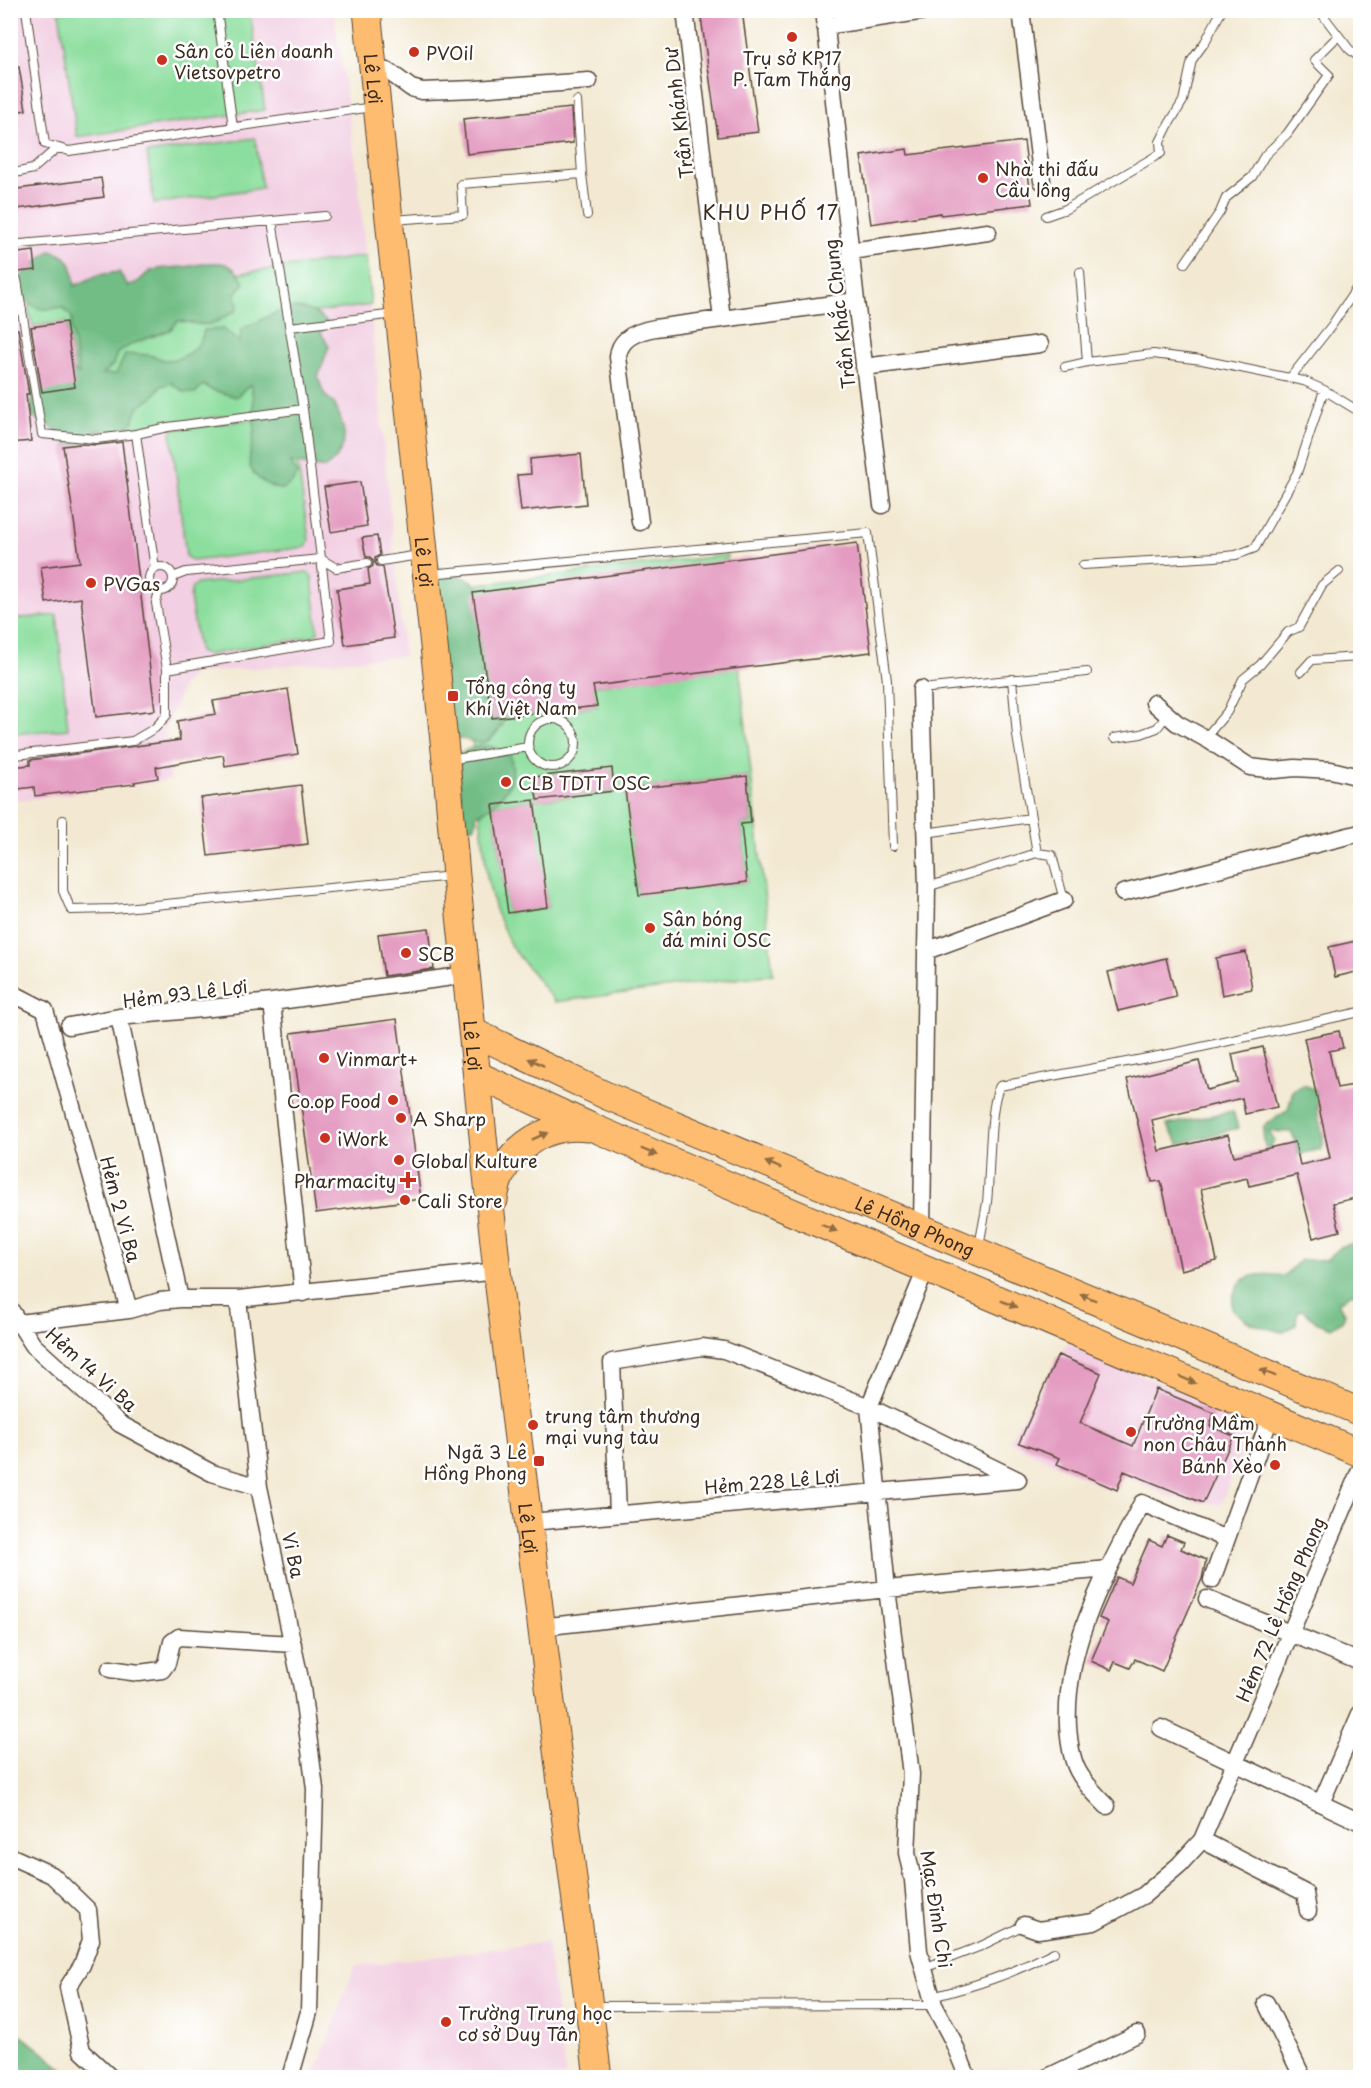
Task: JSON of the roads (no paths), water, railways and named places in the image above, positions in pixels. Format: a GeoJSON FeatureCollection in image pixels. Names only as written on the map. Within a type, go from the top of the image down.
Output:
{"type":"FeatureCollection","features":[{"type":"Feature","properties":{"kind":"main road","name":"Lê Lợi"},"geometry":{"type":"LineString","coordinates":[[367,10],[447,760],[456,876],[497,1271],[598,2078]]}},
{"type":"Feature","properties":{"kind":"main road","name":"Lê Hồng Phong"},"geometry":{"type":"LineString","coordinates":[[473,1032],[607,1096],[1360,1412]]}},
{"type":"Feature","properties":{"kind":"main road","name":"Lê Hồng Phong"},"geometry":{"type":"LineString","coordinates":[[477,1075],[596,1129],[1360,1453]]}},
{"type":"Feature","properties":{"kind":"main road"},"geometry":{"type":"LineString","coordinates":[[552,1109],[570,1078]]}},
{"type":"Feature","properties":{"kind":"main road"},"geometry":{"type":"LineString","coordinates":[[492,1217],[498,1184],[504,1168],[518,1149],[552,1131],[578,1127],[596,1129]]}},
{"type":"Feature","properties":{"kind":"main road"},"geometry":{"type":"LineString","coordinates":[[926,1269],[930,1231]]}},
{"type":"Feature","properties":{"kind":"main road"},"geometry":{"type":"LineString","coordinates":[[1280,1419],[1302,1387]]}},
{"type":"Feature","properties":{"kind":"street","name":"Trần Khánh Dư"},"geometry":{"type":"LineString","coordinates":[[685,10],[722,319]]}},
{"type":"Feature","properties":{"kind":"street"},"geometry":{"type":"LineString","coordinates":[[824,18],[932,10]]}},
{"type":"Feature","properties":{"kind":"street"},"geometry":{"type":"LineString","coordinates":[[1021,10],[1042,181]]}},
{"type":"Feature","properties":{"kind":"street","name":"Trần Khắc Chung"},"geometry":{"type":"LineString","coordinates":[[824,18],[882,506]]}},
{"type":"Feature","properties":{"kind":"street"},"geometry":{"type":"LineString","coordinates":[[373,70],[388,71],[411,88],[423,91],[590,81]]}},
{"type":"Feature","properties":{"kind":"street"},"geometry":{"type":"LineString","coordinates":[[850,251],[988,232]]}},
{"type":"Feature","properties":{"kind":"street"},"geometry":{"type":"LineString","coordinates":[[640,522],[619,348],[631,336],[642,331],[856,301]]}},
{"type":"Feature","properties":{"kind":"street"},"geometry":{"type":"LineString","coordinates":[[864,367],[1040,344]]}},
{"type":"Feature","properties":{"kind":"street"},"geometry":{"type":"LineString","coordinates":[[921,689],[927,887],[930,1231]]}},
{"type":"Feature","properties":{"kind":"street"},"geometry":{"type":"LineString","coordinates":[[1154,703],[1177,723],[1250,767],[1275,770],[1295,768],[1331,770],[1360,777]]}},
{"type":"Feature","properties":{"kind":"street"},"geometry":{"type":"LineString","coordinates":[[1123,893],[1360,833]]}},
{"type":"Feature","properties":{"kind":"street"},"geometry":{"type":"LineString","coordinates":[[926,951],[1064,900]]}},
{"type":"Feature","properties":{"kind":"street","name":"Hẻm 93 Lê Lợi"},"geometry":{"type":"LineString","coordinates":[[180,1299],[119,1017],[272,1002],[467,975]]}},
{"type":"Feature","properties":{"kind":"street","name":"Hẻm 2 Vi Ba"},"geometry":{"type":"LineString","coordinates":[[10,992],[45,1010],[129,1310]]}},
{"type":"Feature","properties":{"kind":"street"},"geometry":{"type":"LineString","coordinates":[[272,1002],[303,1293]]}},
{"type":"Feature","properties":{"kind":"street"},"geometry":{"type":"LineString","coordinates":[[69,1026],[119,1017]]}},
{"type":"Feature","properties":{"kind":"street"},"geometry":{"type":"LineString","coordinates":[[618,1514],[612,1362],[702,1347],[724,1350],[869,1407],[926,1269]]}},
{"type":"Feature","properties":{"kind":"street"},"geometry":{"type":"LineString","coordinates":[[13,1318],[129,1310],[160,1301],[238,1299],[497,1271]]}},
{"type":"Feature","properties":{"kind":"street","name":"Vi Ba"},"geometry":{"type":"LineString","coordinates":[[238,1299],[259,1487],[302,1688],[315,1789],[309,2012],[290,2078]]}},
{"type":"Feature","properties":{"kind":"street","name":"Hẻm 14 Vi Ba"},"geometry":{"type":"LineString","coordinates":[[13,1318],[33,1345],[120,1424],[212,1473],[259,1487]]}},
{"type":"Feature","properties":{"kind":"street","name":"Hẻm 228 Lê Lợi"},"geometry":{"type":"LineString","coordinates":[[530,1522],[1018,1480],[869,1407]]}},
{"type":"Feature","properties":{"kind":"street","name":"Mạc Đĩnh Chi"},"geometry":{"type":"LineString","coordinates":[[869,1407],[887,1589],[911,1774],[907,1853],[913,1880],[919,1951],[933,2001],[968,2078]]}},
{"type":"Feature","properties":{"kind":"street"},"geometry":{"type":"LineString","coordinates":[[1212,1580],[1226,1539],[1280,1419]]}},
{"type":"Feature","properties":{"kind":"street","name":"Hẻm 72 Lê Hồng Phong"},"geometry":{"type":"LineString","coordinates":[[1202,1840],[1360,1470]]}},
{"type":"Feature","properties":{"kind":"street"},"geometry":{"type":"LineString","coordinates":[[1107,1806],[1090,1789],[1077,1770],[1072,1758],[1068,1720],[1070,1673],[1084,1627],[1108,1569],[1142,1503],[1226,1539]]}},
{"type":"Feature","properties":{"kind":"street"},"geometry":{"type":"LineString","coordinates":[[540,1626],[887,1589],[1108,1569]]}},
{"type":"Feature","properties":{"kind":"street"},"geometry":{"type":"LineString","coordinates":[[1207,1599],[1360,1662]]}},
{"type":"Feature","properties":{"kind":"street"},"geometry":{"type":"LineString","coordinates":[[110,1669],[139,1673],[162,1670],[167,1663],[172,1642],[179,1637],[293,1644]]}},
{"type":"Feature","properties":{"kind":"street"},"geometry":{"type":"LineString","coordinates":[[1320,1803],[1360,1714]]}},
{"type":"Feature","properties":{"kind":"street"},"geometry":{"type":"LineString","coordinates":[[1161,1728],[1360,1822]]}},
{"type":"Feature","properties":{"kind":"street"},"geometry":{"type":"LineString","coordinates":[[1024,1925],[1038,1930],[1094,1922],[1144,1895],[1202,1840],[1305,1893],[1308,1911]]}},
{"type":"Feature","properties":{"kind":"street"},"geometry":{"type":"LineString","coordinates":[[10,1856],[52,1875],[88,1910],[91,1940],[82,1965],[68,1987],[82,2051],[111,2078]]}},
{"type":"Feature","properties":{"kind":"street"},"geometry":{"type":"LineString","coordinates":[[1266,2003],[1303,2078]]}},
{"type":"Feature","properties":{"kind":"street"},"geometry":{"type":"LineString","coordinates":[[1046,2078],[1137,2034]]}},
{"type":"Feature","properties":{"kind":"lane"},"geometry":{"type":"LineString","coordinates":[[26,10],[45,144],[57,148],[69,151],[377,106]]}},
{"type":"Feature","properties":{"kind":"lane"},"geometry":{"type":"LineString","coordinates":[[217,10],[233,127]]}},
{"type":"Feature","properties":{"kind":"lane"},"geometry":{"type":"LineString","coordinates":[[1046,216],[1066,209],[1161,153],[1160,142],[1168,124],[1183,101],[1192,60],[1205,42],[1222,10]]}},
{"type":"Feature","properties":{"kind":"lane"},"geometry":{"type":"LineString","coordinates":[[1319,10],[1349,49],[1360,58]]}},
{"type":"Feature","properties":{"kind":"lane"},"geometry":{"type":"LineString","coordinates":[[1185,263],[1220,212],[1226,198],[1252,177],[1265,155],[1287,134],[1329,75],[1314,60],[1338,36]]}},
{"type":"Feature","properties":{"kind":"lane"},"geometry":{"type":"LineString","coordinates":[[577,101],[587,215]]}},
{"type":"Feature","properties":{"kind":"lane"},"geometry":{"type":"LineString","coordinates":[[10,174],[33,169],[57,148]]}},
{"type":"Feature","properties":{"kind":"lane"},"geometry":{"type":"LineString","coordinates":[[388,221],[463,215],[460,184],[582,174]]}},
{"type":"Feature","properties":{"kind":"lane"},"geometry":{"type":"LineString","coordinates":[[10,245],[325,216]]}},
{"type":"Feature","properties":{"kind":"lane"},"geometry":{"type":"LineString","coordinates":[[167,669],[331,640],[303,409],[272,221]]}},
{"type":"Feature","properties":{"kind":"lane"},"geometry":{"type":"LineString","coordinates":[[1080,272],[1087,362]]}},
{"type":"Feature","properties":{"kind":"lane"},"geometry":{"type":"LineString","coordinates":[[10,281],[17,280],[42,434],[96,439],[303,409]]}},
{"type":"Feature","properties":{"kind":"lane"},"geometry":{"type":"LineString","coordinates":[[1290,378],[1332,325],[1360,283]]}},
{"type":"Feature","properties":{"kind":"lane"},"geometry":{"type":"LineString","coordinates":[[290,327],[398,313]]}},
{"type":"Feature","properties":{"kind":"lane"},"geometry":{"type":"LineString","coordinates":[[1065,368],[1087,362],[1153,354],[1203,360],[1304,381],[1324,390],[1360,412]]}},
{"type":"Feature","properties":{"kind":"lane"},"geometry":{"type":"LineString","coordinates":[[1083,565],[1226,556],[1255,548],[1297,473],[1324,390]]}},
{"type":"Feature","properties":{"kind":"lane"},"geometry":{"type":"LineString","coordinates":[[136,434],[155,569]]}},
{"type":"Feature","properties":{"kind":"lane"},"geometry":{"type":"LineString","coordinates":[[381,561],[425,564],[868,533],[887,681],[893,846]]}},
{"type":"Feature","properties":{"kind":"lane"},"geometry":{"type":"LineString","coordinates":[[173,577],[186,572],[321,559],[336,568],[367,563]]}},
{"type":"Feature","properties":{"kind":"lane"},"geometry":{"type":"LineString","coordinates":[[167,568],[173,577],[170,588],[159,591],[150,583],[150,575],[155,569],[167,568]]}},
{"type":"Feature","properties":{"kind":"lane"},"geometry":{"type":"LineString","coordinates":[[1205,738],[1227,712],[1243,679],[1260,664],[1288,632],[1299,627],[1322,585],[1339,571]]}},
{"type":"Feature","properties":{"kind":"lane"},"geometry":{"type":"LineString","coordinates":[[16,755],[133,741],[155,728],[167,715],[167,669],[156,603],[159,591]]}},
{"type":"Feature","properties":{"kind":"lane"},"geometry":{"type":"LineString","coordinates":[[1301,672],[1311,660],[1360,657]]}},
{"type":"Feature","properties":{"kind":"lane"},"geometry":{"type":"LineString","coordinates":[[921,689],[1087,672]]}},
{"type":"Feature","properties":{"kind":"lane"},"geometry":{"type":"LineString","coordinates":[[1012,679],[1017,736],[1037,853]]}},
{"type":"Feature","properties":{"kind":"lane"},"geometry":{"type":"LineString","coordinates":[[1114,738],[1141,734],[1157,728],[1168,714]]}},
{"type":"Feature","properties":{"kind":"lane"},"geometry":{"type":"LineString","coordinates":[[550,719],[566,723],[576,736],[575,752],[564,765],[557,767],[542,765],[535,761],[528,747],[528,739],[536,726],[550,719]]}},
{"type":"Feature","properties":{"kind":"lane"},"geometry":{"type":"LineString","coordinates":[[447,760],[528,747]]}},
{"type":"Feature","properties":{"kind":"lane"},"geometry":{"type":"LineString","coordinates":[[925,833],[1031,818]]}},
{"type":"Feature","properties":{"kind":"lane"},"geometry":{"type":"LineString","coordinates":[[63,820],[63,891],[71,910],[114,909],[456,876]]}},
{"type":"Feature","properties":{"kind":"lane"},"geometry":{"type":"LineString","coordinates":[[927,887],[1037,853],[1052,855],[1064,900]]}},
{"type":"Feature","properties":{"kind":"lane"},"geometry":{"type":"LineString","coordinates":[[978,1251],[987,1201],[996,1094],[1000,1086],[1179,1052],[1360,1012]]}},
{"type":"Feature","properties":{"kind":"lane"},"geometry":{"type":"LineString","coordinates":[[924,1968],[981,1946],[1024,1925]]}},
{"type":"Feature","properties":{"kind":"lane"},"geometry":{"type":"LineString","coordinates":[[588,2006],[933,2001],[1019,1970],[1054,1952]]}},
{"type":"Feature","properties":{"kind":"place","name":"Trụ sở KP17 P. Tam Thắng"},"geometry":{"type":"Point","coordinates":[792,37]}},
{"type":"Feature","properties":{"kind":"place","name":"PVOil"},"geometry":{"type":"Point","coordinates":[414,52]}},
{"type":"Feature","properties":{"kind":"place","name":"Sân cỏ Liên doanh Vietsovpetro"},"geometry":{"type":"Point","coordinates":[162,60]}},
{"type":"Feature","properties":{"kind":"place","name":"Nhà thi đấu Cầu lông"},"geometry":{"type":"Point","coordinates":[983,178]}},
{"type":"Feature","properties":{"kind":"place","name":"PVGas"},"geometry":{"type":"Point","coordinates":[91,583]}},
{"type":"Feature","properties":{"kind":"place","name":"Tổng công ty Khí Việt Nam"},"geometry":{"type":"Point","coordinates":[453,696]}},
{"type":"Feature","properties":{"kind":"place","name":"CLB TDTT OSC"},"geometry":{"type":"Point","coordinates":[506,782]}},
{"type":"Feature","properties":{"kind":"place","name":"Sân bóng đá mini OSC"},"geometry":{"type":"Point","coordinates":[650,928]}},
{"type":"Feature","properties":{"kind":"place","name":"SCB"},"geometry":{"type":"Point","coordinates":[406,953]}},
{"type":"Feature","properties":{"kind":"place","name":"Vinmart+"},"geometry":{"type":"Point","coordinates":[324,1058]}},
{"type":"Feature","properties":{"kind":"place","name":"Co.op Food"},"geometry":{"type":"Point","coordinates":[393,1100]}},
{"type":"Feature","properties":{"kind":"place","name":"A Sharp"},"geometry":{"type":"Point","coordinates":[401,1118]}},
{"type":"Feature","properties":{"kind":"place","name":"iWork"},"geometry":{"type":"Point","coordinates":[325,1138]}},
{"type":"Feature","properties":{"kind":"place","name":"Global Kulture"},"geometry":{"type":"Point","coordinates":[399,1160]}},
{"type":"Feature","properties":{"kind":"place","name":"Pharmacity"},"geometry":{"type":"Point","coordinates":[408,1180]}},
{"type":"Feature","properties":{"kind":"place","name":"Cali Store"},"geometry":{"type":"Point","coordinates":[405,1200]}},
{"type":"Feature","properties":{"kind":"place","name":"trung tâm thương mại vung tàu"},"geometry":{"type":"Point","coordinates":[533,1425]}},
{"type":"Feature","properties":{"kind":"place","name":"Trường Mầm non Châu Thành"},"geometry":{"type":"Point","coordinates":[1131,1432]}},
{"type":"Feature","properties":{"kind":"place","name":"Ngã 3 Lê Hồng Phong"},"geometry":{"type":"Point","coordinates":[539,1461]}},
{"type":"Feature","properties":{"kind":"place","name":"Bánh Xèo"},"geometry":{"type":"Point","coordinates":[1275,1465]}},
{"type":"Feature","properties":{"kind":"place","name":"Trường Trung học cơ sở Duy Tân"},"geometry":{"type":"Point","coordinates":[446,2022]}},
{"type":"Feature","properties":{"kind":"district","name":"KHU PHỐ 17"},"geometry":{"type":"Point","coordinates":[771,212]}}]}
